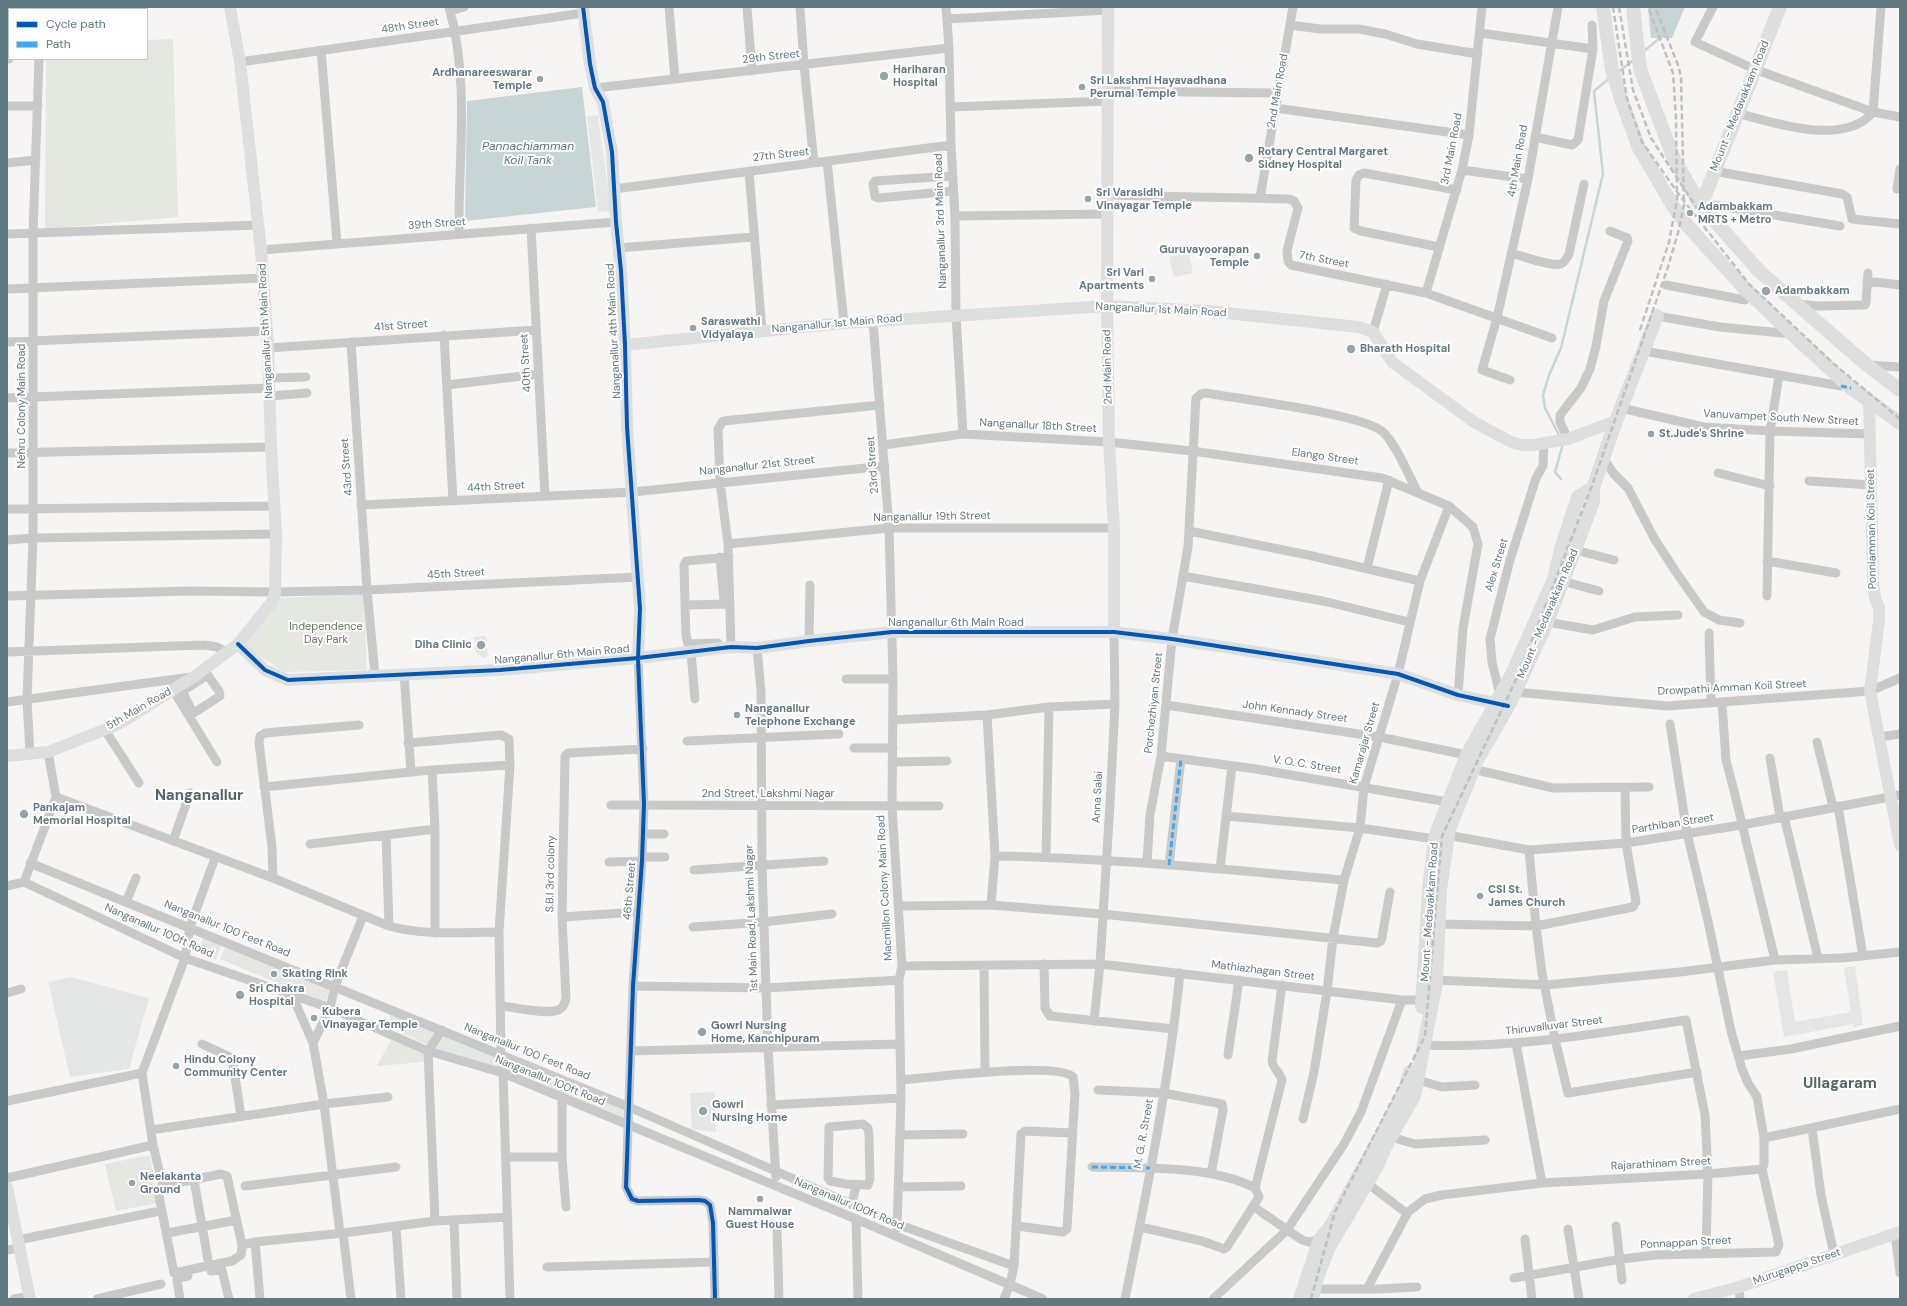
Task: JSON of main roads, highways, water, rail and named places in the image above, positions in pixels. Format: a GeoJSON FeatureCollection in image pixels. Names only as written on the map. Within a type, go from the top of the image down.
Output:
{"type":"FeatureCollection","features":[{"type":"Feature","properties":{"kind":"main road"},"geometry":{"type":"LineString","coordinates":[[1603,7],[1612,70],[1621,99],[1639,148],[1673,206],[1686,224],[1744,288],[1792,334],[1835,374],[1900,423]]}},
{"type":"Feature","properties":{"kind":"main road"},"geometry":{"type":"LineString","coordinates":[[1633,7],[1640,69],[1674,159],[1701,203],[1759,271],[1867,365],[1900,390]]}},
{"type":"Feature","properties":{"kind":"main road","name":"Mount - Medavakkam Road"},"geometry":{"type":"LineString","coordinates":[[1701,203],[1780,7]]}},
{"type":"Feature","properties":{"kind":"main road","name":"Mount - Medavakkam Road"},"geometry":{"type":"LineString","coordinates":[[1313,1294],[1325,1243],[1367,1183],[1414,1096],[1425,1045],[1428,997],[1429,889],[1448,802],[1467,755],[1501,702],[1515,692],[1547,622],[1594,502],[1593,488],[1603,464],[1619,414],[1657,316]]}},
{"type":"Feature","properties":{"kind":"main road","name":"Mount - Medavakkam Road"},"geometry":{"type":"LineString","coordinates":[[1300,1299],[1331,1226],[1405,1090],[1418,1044],[1428,997],[1436,980],[1441,837],[1473,769],[1511,676],[1554,579],[1560,549],[1578,497],[1593,488]]}},
{"type":"Feature","properties":{"kind":"water"},"geometry":{"type":"Polygon","coordinates":[[[1648,7],[1685,7],[1672,38],[1651,38],[1648,7]]]}},
{"type":"Feature","properties":{"kind":"water","name":"Pannachiamman Koil Tank"},"geometry":{"type":"Polygon","coordinates":[[[582,87],[596,207],[465,221],[467,101],[582,87]]]}},
{"type":"Feature","properties":{"kind":"waterway"},"geometry":{"type":"LineString","coordinates":[[1643,52],[1661,37],[1661,35]]}},
{"type":"Feature","properties":{"kind":"waterway"},"geometry":{"type":"LineString","coordinates":[[1618,72],[1635,59]]}},
{"type":"Feature","properties":{"kind":"waterway"},"geometry":{"type":"LineString","coordinates":[[1560,437],[1545,408],[1543,395],[1549,375],[1561,348],[1603,174],[1594,91],[1610,78]]}},
{"type":"Feature","properties":{"kind":"waterway"},"geometry":{"type":"LineString","coordinates":[[1561,479],[1555,472],[1563,444]]}},
{"type":"Feature","properties":{"kind":"railway"},"geometry":{"type":"LineString","coordinates":[[1613,7],[1627,99],[1642,142],[1680,196],[1749,284],[1834,364],[1900,419]]}},
{"type":"Feature","properties":{"kind":"railway"},"geometry":{"type":"LineString","coordinates":[[1619,7],[1633,90],[1651,138],[1698,210]]}},
{"type":"Feature","properties":{"kind":"railway"},"geometry":{"type":"LineString","coordinates":[[1640,330],[1669,242],[1677,200],[1676,118],[1673,73],[1648,7]]}},
{"type":"Feature","properties":{"kind":"railway"},"geometry":{"type":"LineString","coordinates":[[1311,1299],[1335,1212],[1425,1036],[1442,836],[1520,671],[1593,483],[1668,267],[1678,233],[1684,205],[1681,77],[1678,65],[1655,7]]}},
{"type":"Feature","properties":{"kind":"place","name":"Hariharan Hospital"},"geometry":{"type":"Point","coordinates":[884,76]}},
{"type":"Feature","properties":{"kind":"place","name":"Ardhanareeswarar Temple"},"geometry":{"type":"Point","coordinates":[540,79]}},
{"type":"Feature","properties":{"kind":"place","name":"Sri Lakshmi Hayavadhana Perumal Temple"},"geometry":{"type":"Point","coordinates":[1082,87]}},
{"type":"Feature","properties":{"kind":"place","name":"Rotary Central Margaret Sidney Hospital"},"geometry":{"type":"Point","coordinates":[1249,158]}},
{"type":"Feature","properties":{"kind":"place","name":"Sri Varasidhi Vinayagar Temple"},"geometry":{"type":"Point","coordinates":[1088,199]}},
{"type":"Feature","properties":{"kind":"place","name":"Adambakkam MRTS + Metro"},"geometry":{"type":"Point","coordinates":[1690,213]}},
{"type":"Feature","properties":{"kind":"place","name":"Guruvayoorapan Temple"},"geometry":{"type":"Point","coordinates":[1257,256]}},
{"type":"Feature","properties":{"kind":"place","name":"Sri Vari Apartments"},"geometry":{"type":"Point","coordinates":[1152,279]}},
{"type":"Feature","properties":{"kind":"place","name":"Adambakkam"},"geometry":{"type":"Point","coordinates":[1766,291]}},
{"type":"Feature","properties":{"kind":"place","name":"Saraswathi Vidyalaya"},"geometry":{"type":"Point","coordinates":[693,328]}},
{"type":"Feature","properties":{"kind":"place","name":"Bharath Hospital"},"geometry":{"type":"Point","coordinates":[1351,349]}},
{"type":"Feature","properties":{"kind":"place","name":"St.Jude's Shrine"},"geometry":{"type":"Point","coordinates":[1651,434]}},
{"type":"Feature","properties":{"kind":"place","name":"Diha Clinic"},"geometry":{"type":"Point","coordinates":[481,645]}},
{"type":"Feature","properties":{"kind":"place","name":"Nanganallur Telephone Exchange"},"geometry":{"type":"Point","coordinates":[737,715]}},
{"type":"Feature","properties":{"kind":"place","name":"Pankajam Memorial Hospital"},"geometry":{"type":"Point","coordinates":[24,814]}},
{"type":"Feature","properties":{"kind":"place","name":"CSI St. James Church"},"geometry":{"type":"Point","coordinates":[1480,896]}},
{"type":"Feature","properties":{"kind":"place","name":"Skating Rink"},"geometry":{"type":"Point","coordinates":[274,974]}},
{"type":"Feature","properties":{"kind":"place","name":"Sri Chakra Hospital"},"geometry":{"type":"Point","coordinates":[240,995]}},
{"type":"Feature","properties":{"kind":"place","name":"Kubera Vinayagar Temple"},"geometry":{"type":"Point","coordinates":[314,1018]}},
{"type":"Feature","properties":{"kind":"place","name":"Gowri Nursing Home, Kanchipuram"},"geometry":{"type":"Point","coordinates":[702,1032]}},
{"type":"Feature","properties":{"kind":"place","name":"Hindu Colony Community Center"},"geometry":{"type":"Point","coordinates":[176,1066]}},
{"type":"Feature","properties":{"kind":"place","name":"Gowri Nursing Home"},"geometry":{"type":"Point","coordinates":[703,1111]}},
{"type":"Feature","properties":{"kind":"place","name":"Neelakanta Ground"},"geometry":{"type":"Point","coordinates":[132,1183]}},
{"type":"Feature","properties":{"kind":"place","name":"Nammalwar Guest House"},"geometry":{"type":"Point","coordinates":[760,1199]}},
{"type":"Feature","properties":{"kind":"district","name":"Nanganallur"},"geometry":{"type":"Point","coordinates":[199,796]}},
{"type":"Feature","properties":{"kind":"district","name":"Ullagaram"},"geometry":{"type":"Point","coordinates":[1840,1084]}},
{"type":"Feature","properties":{"kind":"park label","name":"Independence Day Park"},"geometry":{"type":"Point","coordinates":[326,633]}}]}
